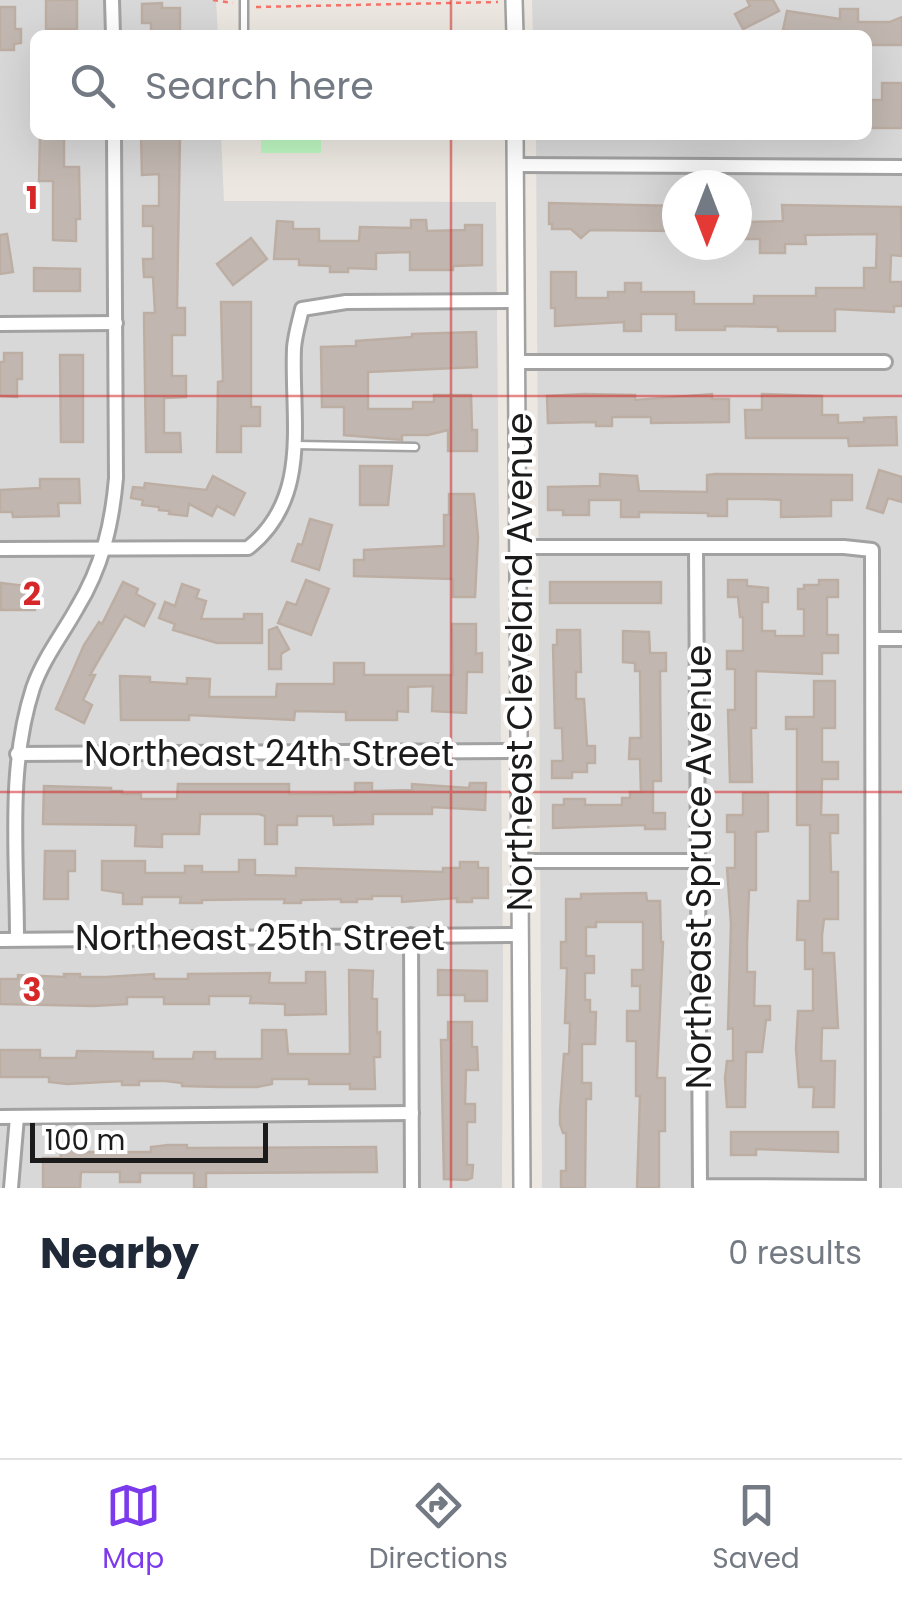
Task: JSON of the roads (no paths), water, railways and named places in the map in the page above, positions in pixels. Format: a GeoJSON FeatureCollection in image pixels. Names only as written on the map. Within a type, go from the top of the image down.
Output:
{"type":"FeatureCollection","features":[{"type":"Feature","properties":{"kind":"street"},"geometry":{"type":"LineString","coordinates":[[112,0],[113,30]]}},
{"type":"Feature","properties":{"kind":"street"},"geometry":{"type":"LineString","coordinates":[[514,1],[515,30]]}},
{"type":"Feature","properties":{"kind":"street"},"geometry":{"type":"LineString","coordinates":[[18,939],[17,754],[44,661],[78,607],[106,548],[116,478],[114,140]]}},
{"type":"Feature","properties":{"kind":"street","name":"Northeast Cleveland Avenue"},"geometry":{"type":"LineString","coordinates":[[516,140],[522,1188]]}},
{"type":"Feature","properties":{"kind":"street"},"geometry":{"type":"LineString","coordinates":[[516,166],[902,167]]}},
{"type":"Feature","properties":{"kind":"street"},"geometry":{"type":"LineString","coordinates":[[0,549],[248,548],[267,533],[290,488],[294,343],[302,310],[346,302],[516,301]]}},
{"type":"Feature","properties":{"kind":"street"},"geometry":{"type":"LineString","coordinates":[[0,324],[116,323]]}},
{"type":"Feature","properties":{"kind":"street"},"geometry":{"type":"LineString","coordinates":[[517,362],[885,362]]}},
{"type":"Feature","properties":{"kind":"street"},"geometry":{"type":"LineString","coordinates":[[518,547],[872,550],[873,1186],[700,1186]]}},
{"type":"Feature","properties":{"kind":"street","name":"Northeast Spruce Avenue"},"geometry":{"type":"LineString","coordinates":[[696,548],[700,1186]]}},
{"type":"Feature","properties":{"kind":"street"},"geometry":{"type":"LineString","coordinates":[[873,639],[902,638]]}},
{"type":"Feature","properties":{"kind":"street","name":"Northeast 24th Street"},"geometry":{"type":"LineString","coordinates":[[17,754],[520,752]]}},
{"type":"Feature","properties":{"kind":"street"},"geometry":{"type":"LineString","coordinates":[[520,861],[698,861]]}},
{"type":"Feature","properties":{"kind":"street","name":"Northeast 25th Street"},"geometry":{"type":"LineString","coordinates":[[0,940],[520,935]]}},
{"type":"Feature","properties":{"kind":"street"},"geometry":{"type":"LineString","coordinates":[[412,936],[412,1188]]}},
{"type":"Feature","properties":{"kind":"street"},"geometry":{"type":"LineString","coordinates":[[0,1117],[412,1112]]}},
{"type":"Feature","properties":{"kind":"street"},"geometry":{"type":"LineString","coordinates":[[11,1188],[18,1117]]}},
{"type":"Feature","properties":{"kind":"lane"},"geometry":{"type":"LineString","coordinates":[[244,3],[244,30]]}},
{"type":"Feature","properties":{"kind":"lane"},"geometry":{"type":"LineString","coordinates":[[294,446],[416,447]]}}]}
